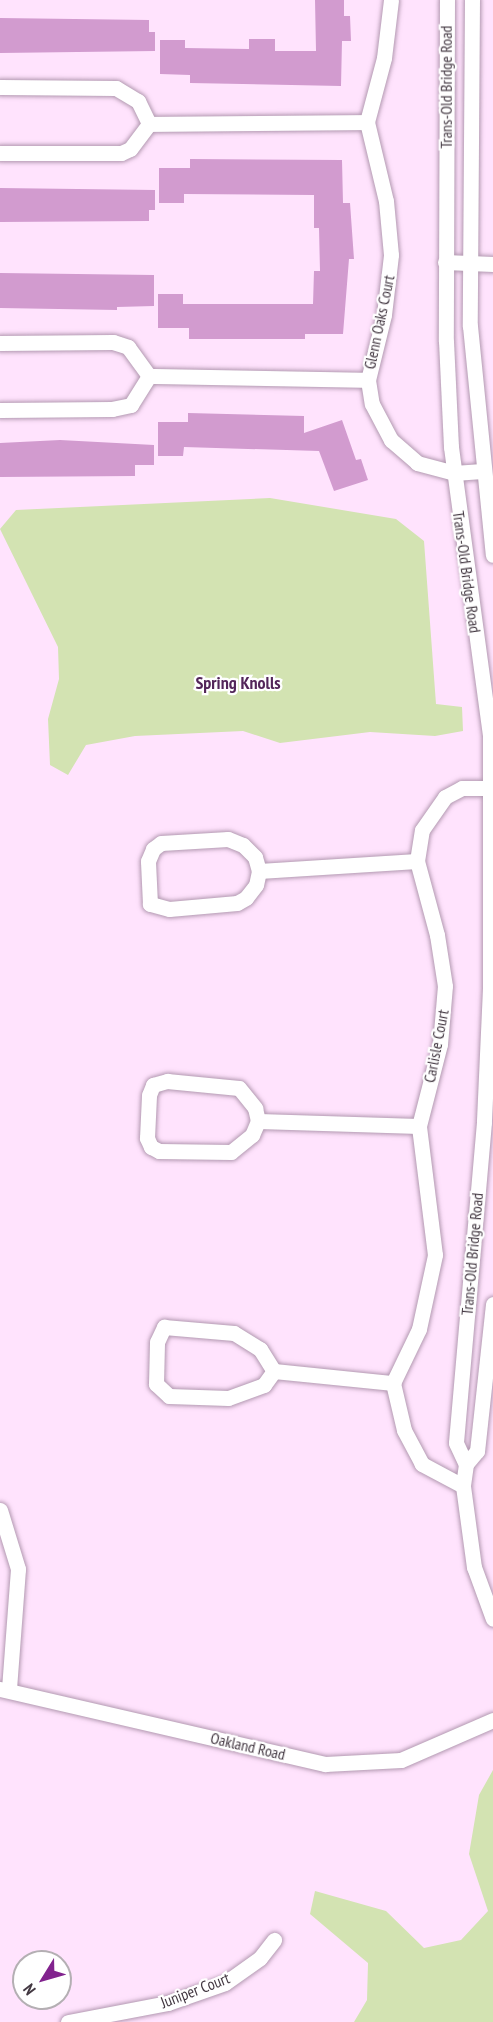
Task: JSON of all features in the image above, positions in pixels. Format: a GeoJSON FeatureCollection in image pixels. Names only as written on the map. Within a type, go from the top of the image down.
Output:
{"type":"FeatureCollection","features":[{"type":"Feature","properties":{"kind":"street","name":"Glenn Oaks Court"},"geometry":{"type":"LineString","coordinates":[[391,0],[384,58],[367,122],[386,201],[392,255],[384,315],[368,380],[372,404],[381,423],[404,454],[431,469],[454,472],[482,471]]}},
{"type":"Feature","properties":{"kind":"street","name":"Trans-Old Bridge Road"},"geometry":{"type":"LineString","coordinates":[[447,0],[446,262],[454,472],[490,736],[491,788],[490,988],[484,1122],[456,1443],[466,1464]]}},
{"type":"Feature","properties":{"kind":"street","name":"Trans-Old Bridge Road"},"geometry":{"type":"LineString","coordinates":[[472,0],[470,326],[482,471],[493,555]]}},
{"type":"Feature","properties":{"kind":"street"},"geometry":{"type":"LineString","coordinates":[[0,87],[116,88],[138,101],[148,123]]}},
{"type":"Feature","properties":{"kind":"street"},"geometry":{"type":"LineString","coordinates":[[148,123],[367,122]]}},
{"type":"Feature","properties":{"kind":"street"},"geometry":{"type":"LineString","coordinates":[[0,153],[121,153],[130,149],[148,123]]}},
{"type":"Feature","properties":{"kind":"street"},"geometry":{"type":"LineString","coordinates":[[446,262],[493,264]]}},
{"type":"Feature","properties":{"kind":"street"},"geometry":{"type":"LineString","coordinates":[[0,343],[112,342],[128,347],[149,376],[131,405],[112,409],[0,410]]}},
{"type":"Feature","properties":{"kind":"street","name":"Glenn Oaks Court"},"geometry":{"type":"LineString","coordinates":[[149,376],[368,380]]}},
{"type":"Feature","properties":{"kind":"street","name":"Carlisle Court"},"geometry":{"type":"LineString","coordinates":[[393,1383],[418,1329],[435,1255],[418,1126],[440,1044],[445,986],[437,935],[417,861],[422,830],[445,798],[462,788],[491,788]]}},
{"type":"Feature","properties":{"kind":"street"},"geometry":{"type":"LineString","coordinates":[[228,839],[243,845],[255,857],[259,871],[256,885],[237,903],[158,908],[150,904],[148,861],[160,843],[228,839]]}},
{"type":"Feature","properties":{"kind":"street"},"geometry":{"type":"LineString","coordinates":[[259,871],[417,861]]}},
{"type":"Feature","properties":{"kind":"street"},"geometry":{"type":"LineString","coordinates":[[159,1082],[230,1085],[247,1097],[258,1121],[252,1135],[231,1152],[159,1151],[151,1147],[147,1138],[148,1095],[159,1082]]}},
{"type":"Feature","properties":{"kind":"street"},"geometry":{"type":"LineString","coordinates":[[258,1121],[418,1126]]}},
{"type":"Feature","properties":{"kind":"street","name":"Trans-Old Bridge Road"},"geometry":{"type":"LineString","coordinates":[[493,1304],[477,1451],[466,1464],[463,1486],[474,1567],[493,1618]]}},
{"type":"Feature","properties":{"kind":"street"},"geometry":{"type":"LineString","coordinates":[[274,1371],[264,1385],[228,1398],[169,1396],[156,1384],[159,1333],[164,1327],[234,1333],[255,1344],[274,1371],[393,1383],[404,1430],[422,1464],[463,1486]]}},
{"type":"Feature","properties":{"kind":"street"},"geometry":{"type":"LineString","coordinates":[[0,1510],[18,1569],[5,1690]]}},
{"type":"Feature","properties":{"kind":"street","name":"Oakland Road"},"geometry":{"type":"LineString","coordinates":[[5,1690],[325,1764],[401,1760],[493,1720]]}},
{"type":"Feature","properties":{"kind":"street","name":"Juniper Court"},"geometry":{"type":"LineString","coordinates":[[68,2022],[168,2003],[225,1983],[260,1958],[274,1940]]}},
{"type":"Feature","properties":{"kind":"green space"},"geometry":{"type":"Polygon","coordinates":[[[270,498],[396,519],[424,541],[436,704],[462,707],[463,731],[435,736],[370,732],[280,743],[243,731],[135,736],[86,745],[68,775],[50,765],[48,719],[59,679],[58,647],[0,529],[16,510],[270,498]]]}},
{"type":"Feature","properties":{"kind":"green space"},"geometry":{"type":"Polygon","coordinates":[[[493,1770],[493,2022],[354,2022],[367,2000],[368,1963],[310,1914],[315,1891],[386,1911],[424,1948],[461,1940],[488,1911],[469,1854],[479,1795],[493,1770]]]}},
{"type":"Feature","properties":{"kind":"building"},"geometry":{"type":"Polygon","coordinates":[[[315,0],[344,0],[344,16],[350,16],[351,41],[342,41],[341,86],[190,83],[190,75],[160,74],[160,40],[185,40],[185,48],[249,49],[249,39],[275,39],[275,51],[316,51],[315,0]]]}},
{"type":"Feature","properties":{"kind":"building"},"geometry":{"type":"Polygon","coordinates":[[[0,18],[149,20],[149,32],[155,32],[155,51],[0,53],[0,18]]]}},
{"type":"Feature","properties":{"kind":"building"},"geometry":{"type":"Polygon","coordinates":[[[190,159],[342,160],[343,203],[350,203],[354,259],[349,259],[343,334],[305,334],[305,339],[189,339],[189,328],[158,328],[158,294],[183,294],[183,304],[313,304],[314,271],[320,271],[319,228],[314,228],[314,195],[184,194],[184,203],[159,203],[159,168],[190,168],[190,159]]]}},
{"type":"Feature","properties":{"kind":"building"},"geometry":{"type":"Polygon","coordinates":[[[0,188],[155,190],[155,210],[149,210],[149,221],[0,222],[0,188]]]}},
{"type":"Feature","properties":{"kind":"building"},"geometry":{"type":"Polygon","coordinates":[[[0,273],[154,275],[154,306],[117,307],[117,310],[0,308],[0,273]]]}},
{"type":"Feature","properties":{"kind":"building"},"geometry":{"type":"Polygon","coordinates":[[[188,413],[304,416],[304,433],[342,420],[356,460],[361,459],[368,480],[334,491],[319,451],[184,447],[183,456],[158,456],[158,422],[188,422],[188,413]]]}},
{"type":"Feature","properties":{"kind":"building"},"geometry":{"type":"Polygon","coordinates":[[[60,440],[154,445],[154,465],[135,465],[135,476],[0,477],[0,443],[60,440]]]}},
{"type":"Feature","properties":{"kind":"district","name":"Spring Knolls"},"geometry":{"type":"Point","coordinates":[238,683]}}]}
